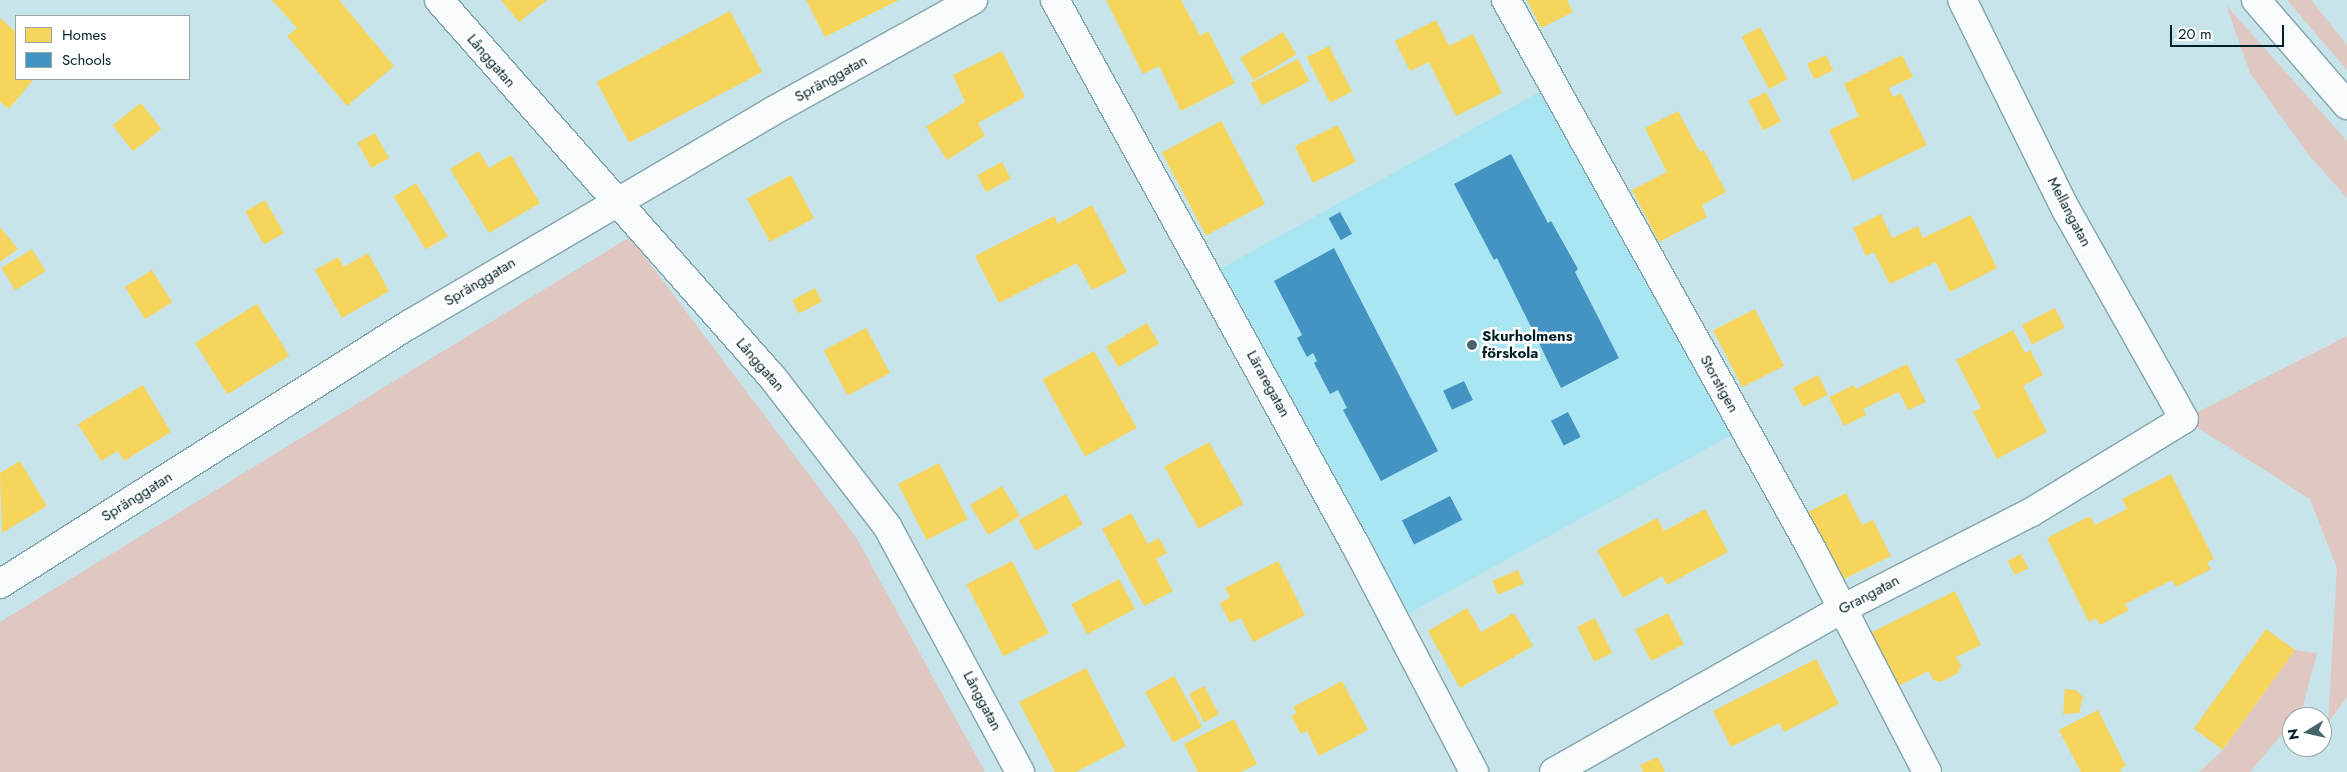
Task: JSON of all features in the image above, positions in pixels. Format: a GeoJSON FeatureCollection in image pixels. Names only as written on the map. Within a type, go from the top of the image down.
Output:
{"type":"FeatureCollection","features":[{"type":"Feature","properties":{"kind":"street","name":"Långgatan"},"geometry":{"type":"LineString","coordinates":[[439,0],[615,202],[773,378],[887,526],[1020,772]]}},
{"type":"Feature","properties":{"kind":"street","name":"Spränggatan"},"geometry":{"type":"LineString","coordinates":[[0,584],[410,324],[615,202],[973,0]]}},
{"type":"Feature","properties":{"kind":"street","name":"Läraregatan"},"geometry":{"type":"LineString","coordinates":[[1055,0],[1352,540],[1474,772]]}},
{"type":"Feature","properties":{"kind":"street","name":"Storstigen"},"geometry":{"type":"LineString","coordinates":[[1506,0],[1842,609],[1927,772]]}},
{"type":"Feature","properties":{"kind":"street","name":"Mellangatan"},"geometry":{"type":"LineString","coordinates":[[1962,0],[2066,210],[2184,419]]}},
{"type":"Feature","properties":{"kind":"street"},"geometry":{"type":"LineString","coordinates":[[2256,0],[2347,105]]}},
{"type":"Feature","properties":{"kind":"street","name":"Grangatan"},"geometry":{"type":"LineString","coordinates":[[1554,772],[1842,609],[2030,512],[2184,419]]}},
{"type":"Feature","properties":{"kind":"shaded area"},"geometry":{"type":"Polygon","coordinates":[[[2287,0],[2311,0],[2347,45],[2347,70],[2287,0]]]}},
{"type":"Feature","properties":{"kind":"shaded area"},"geometry":{"type":"Polygon","coordinates":[[[2226,5],[2347,141],[2347,198],[2308,154],[2250,73],[2226,5]]]}},
{"type":"Feature","properties":{"kind":"shaded area","name":"Skurholmens förskola"},"geometry":{"type":"Polygon","coordinates":[[[1552,85],[1743,429],[1400,619],[1209,275],[1552,85]]]}},
{"type":"Feature","properties":{"kind":"shaded area"},"geometry":{"type":"Polygon","coordinates":[[[630,237],[856,537],[985,772],[0,772],[0,622],[630,237]]]}},
{"type":"Feature","properties":{"kind":"shaded area"},"geometry":{"type":"Polygon","coordinates":[[[2347,336],[2347,697],[2332,718],[2332,707],[2329,707],[2337,568],[2310,499],[2184,419],[2347,336]]]}},
{"type":"Feature","properties":{"kind":"shaded area"},"geometry":{"type":"Polygon","coordinates":[[[2295,650],[2317,653],[2303,707],[2282,707],[2282,734],[2250,772],[2199,772],[2223,750],[2295,650]]]}},
{"type":"Feature","properties":{"kind":"building: Homes"},"geometry":{"type":"Polygon","coordinates":[[[272,0],[339,0],[394,66],[347,106],[287,36],[297,28],[272,0]]]}},
{"type":"Feature","properties":{"kind":"building: Homes"},"geometry":{"type":"Polygon","coordinates":[[[501,0],[547,0],[519,22],[501,0]]]}},
{"type":"Feature","properties":{"kind":"building: Homes"},"geometry":{"type":"Polygon","coordinates":[[[806,0],[899,0],[825,37],[806,0]]]}},
{"type":"Feature","properties":{"kind":"building: Homes"},"geometry":{"type":"Polygon","coordinates":[[[1106,0],[1181,0],[1200,36],[1208,31],[1235,83],[1181,111],[1159,66],[1143,74],[1106,0]]]}},
{"type":"Feature","properties":{"kind":"building: Homes"},"geometry":{"type":"Polygon","coordinates":[[[1527,0],[1567,0],[1573,12],[1541,28],[1527,0]]]}},
{"type":"Feature","properties":{"kind":"building: Homes"},"geometry":{"type":"Polygon","coordinates":[[[730,11],[762,72],[629,143],[597,82],[730,11]]]}},
{"type":"Feature","properties":{"kind":"building: Homes"},"geometry":{"type":"Polygon","coordinates":[[[0,18],[15,31],[15,80],[33,80],[9,109],[0,102],[0,18]]]}},
{"type":"Feature","properties":{"kind":"building: Homes"},"geometry":{"type":"Polygon","coordinates":[[[1436,20],[1449,46],[1473,34],[1502,93],[1456,116],[1429,62],[1410,71],[1395,41],[1436,20]]]}},
{"type":"Feature","properties":{"kind":"building: Homes"},"geometry":{"type":"Polygon","coordinates":[[[1760,27],[1788,79],[1769,89],[1741,37],[1760,27]]]}},
{"type":"Feature","properties":{"kind":"building: Homes"},"geometry":{"type":"Polygon","coordinates":[[[1283,32],[1296,54],[1254,80],[1240,58],[1283,32]]]}},
{"type":"Feature","properties":{"kind":"building: Homes"},"geometry":{"type":"Polygon","coordinates":[[[1329,46],[1352,91],[1330,103],[1307,57],[1329,46]]]}},
{"type":"Feature","properties":{"kind":"building: Homes"},"geometry":{"type":"Polygon","coordinates":[[[1002,51],[1025,97],[978,123],[985,136],[947,160],[926,127],[965,102],[953,75],[1002,51]]]}},
{"type":"Feature","properties":{"kind":"building: Homes"},"geometry":{"type":"Polygon","coordinates":[[[1826,55],[1833,70],[1814,79],[1807,64],[1826,55]]]}},
{"type":"Feature","properties":{"kind":"building: Homes"},"geometry":{"type":"Polygon","coordinates":[[[1902,55],[1913,77],[1889,88],[1893,97],[1901,93],[1927,145],[1853,181],[1829,130],[1859,116],[1844,84],[1902,55]]]}},
{"type":"Feature","properties":{"kind":"building: Homes"},"geometry":{"type":"Polygon","coordinates":[[[1298,59],[1309,81],[1262,105],[1251,83],[1298,59]]]}},
{"type":"Feature","properties":{"kind":"building: Homes"},"geometry":{"type":"Polygon","coordinates":[[[1766,92],[1781,121],[1763,130],[1748,101],[1766,92]]]}},
{"type":"Feature","properties":{"kind":"building: Homes"},"geometry":{"type":"Polygon","coordinates":[[[141,103],[161,129],[133,151],[113,125],[141,103]]]}},
{"type":"Feature","properties":{"kind":"building: Homes"},"geometry":{"type":"Polygon","coordinates":[[[1678,111],[1700,152],[1704,150],[1726,192],[1702,205],[1707,217],[1659,242],[1632,190],[1667,172],[1645,128],[1678,111]]]}},
{"type":"Feature","properties":{"kind":"building: Homes"},"geometry":{"type":"Polygon","coordinates":[[[1221,121],[1265,204],[1206,235],[1162,152],[1221,121]]]}},
{"type":"Feature","properties":{"kind":"building: Homes"},"geometry":{"type":"Polygon","coordinates":[[[1338,125],[1356,162],[1313,183],[1295,146],[1338,125]]]}},
{"type":"Feature","properties":{"kind":"building: Homes"},"geometry":{"type":"Polygon","coordinates":[[[375,133],[389,158],[372,168],[358,143],[375,133]]]}},
{"type":"Feature","properties":{"kind":"building: Homes"},"geometry":{"type":"Polygon","coordinates":[[[479,151],[489,168],[511,155],[540,203],[489,233],[450,169],[479,151]]]}},
{"type":"Feature","properties":{"kind":"building: Homes"},"geometry":{"type":"Polygon","coordinates":[[[1002,162],[1011,179],[986,192],[977,175],[1002,162]]]}},
{"type":"Feature","properties":{"kind":"building: Homes"},"geometry":{"type":"Polygon","coordinates":[[[791,175],[814,218],[770,242],[747,198],[791,175]]]}},
{"type":"Feature","properties":{"kind":"building: Homes"},"geometry":{"type":"Polygon","coordinates":[[[416,183],[448,236],[426,250],[394,196],[416,183]]]}},
{"type":"Feature","properties":{"kind":"building: Homes"},"geometry":{"type":"Polygon","coordinates":[[[265,200],[284,233],[264,244],[245,211],[265,200]]]}},
{"type":"Feature","properties":{"kind":"building: Homes"},"geometry":{"type":"Polygon","coordinates":[[[1092,205],[1127,272],[1092,290],[1077,263],[999,303],[975,256],[1054,216],[1058,224],[1092,205]]]}},
{"type":"Feature","properties":{"kind":"building: Homes"},"geometry":{"type":"Polygon","coordinates":[[[1881,214],[1892,238],[1918,226],[1923,238],[1971,215],[1997,268],[1950,292],[1936,262],[1890,284],[1874,252],[1866,256],[1853,228],[1881,214]]]}},
{"type":"Feature","properties":{"kind":"building: Homes"},"geometry":{"type":"Polygon","coordinates":[[[0,227],[18,249],[0,262],[0,227]]]}},
{"type":"Feature","properties":{"kind":"building: Homes"},"geometry":{"type":"Polygon","coordinates":[[[32,249],[46,271],[15,290],[1,268],[32,249]]]}},
{"type":"Feature","properties":{"kind":"building: Homes"},"geometry":{"type":"Polygon","coordinates":[[[368,253],[389,291],[342,318],[315,270],[338,257],[344,267],[368,253]]]}},
{"type":"Feature","properties":{"kind":"building: Homes"},"geometry":{"type":"Polygon","coordinates":[[[152,270],[172,302],[145,319],[125,287],[152,270]]]}},
{"type":"Feature","properties":{"kind":"building: Homes"},"geometry":{"type":"Polygon","coordinates":[[[815,288],[822,301],[799,313],[792,300],[815,288]]]}},
{"type":"Feature","properties":{"kind":"building: Homes"},"geometry":{"type":"Polygon","coordinates":[[[257,304],[289,356],[227,394],[195,343],[257,304]]]}},
{"type":"Feature","properties":{"kind":"building: Homes"},"geometry":{"type":"Polygon","coordinates":[[[2055,308],[2065,328],[2032,344],[2022,325],[2055,308]]]}},
{"type":"Feature","properties":{"kind":"building: Homes"},"geometry":{"type":"Polygon","coordinates":[[[1755,309],[1784,366],[1742,387],[1713,330],[1755,309]]]}},
{"type":"Feature","properties":{"kind":"building: Homes"},"geometry":{"type":"Polygon","coordinates":[[[1147,323],[1159,344],[1118,367],[1106,347],[1147,323]]]}},
{"type":"Feature","properties":{"kind":"building: Homes"},"geometry":{"type":"Polygon","coordinates":[[[866,328],[890,373],[848,396],[824,351],[866,328]]]}},
{"type":"Feature","properties":{"kind":"building: Homes"},"geometry":{"type":"Polygon","coordinates":[[[2013,330],[2025,353],[2030,350],[2043,375],[2023,386],[2047,432],[1997,459],[1973,412],[1981,408],[1956,360],[2013,330]]]}},
{"type":"Feature","properties":{"kind":"building: Homes"},"geometry":{"type":"Polygon","coordinates":[[[1094,351],[1137,428],[1085,457],[1042,380],[1094,351]]]}},
{"type":"Feature","properties":{"kind":"building: Homes"},"geometry":{"type":"Polygon","coordinates":[[[1907,364],[1926,402],[1908,410],[1899,392],[1863,409],[1866,415],[1844,426],[1829,397],[1854,385],[1856,389],[1907,364]]]}},
{"type":"Feature","properties":{"kind":"building: Homes"},"geometry":{"type":"Polygon","coordinates":[[[1818,375],[1828,395],[1803,407],[1793,388],[1818,375]]]}},
{"type":"Feature","properties":{"kind":"building: Homes"},"geometry":{"type":"Polygon","coordinates":[[[143,385],[171,432],[124,461],[118,451],[101,461],[78,424],[143,385]]]}},
{"type":"Feature","properties":{"kind":"building: Homes"},"geometry":{"type":"Polygon","coordinates":[[[1209,442],[1243,504],[1199,529],[1164,467],[1209,442]]]}},
{"type":"Feature","properties":{"kind":"building: Homes"},"geometry":{"type":"Polygon","coordinates":[[[20,461],[47,506],[2,533],[0,473],[20,461]]]}},
{"type":"Feature","properties":{"kind":"building: Homes"},"geometry":{"type":"Polygon","coordinates":[[[939,463],[968,519],[927,540],[898,484],[939,463]]]}},
{"type":"Feature","properties":{"kind":"building: Homes"},"geometry":{"type":"Polygon","coordinates":[[[2171,474],[2214,559],[2207,562],[2211,569],[2176,587],[2172,580],[2125,604],[2129,610],[2100,625],[2096,618],[2089,622],[2047,538],[2090,516],[2095,525],[2127,509],[2122,499],[2171,474]]]}},
{"type":"Feature","properties":{"kind":"building: Homes"},"geometry":{"type":"Polygon","coordinates":[[[1002,486],[1020,516],[988,535],[970,505],[1002,486]]]}},
{"type":"Feature","properties":{"kind":"building: Homes"},"geometry":{"type":"Polygon","coordinates":[[[1846,493],[1862,525],[1873,520],[1891,556],[1838,582],[1804,514],[1846,493]]]}},
{"type":"Feature","properties":{"kind":"building: Homes"},"geometry":{"type":"Polygon","coordinates":[[[1066,494],[1083,525],[1036,551],[1019,520],[1066,494]]]}},
{"type":"Feature","properties":{"kind":"building: Homes"},"geometry":{"type":"Polygon","coordinates":[[[1705,509],[1728,552],[1667,585],[1662,576],[1623,598],[1597,550],[1657,518],[1664,531],[1705,509]]]}},
{"type":"Feature","properties":{"kind":"building: Homes"},"geometry":{"type":"Polygon","coordinates":[[[1131,513],[1148,544],[1159,538],[1167,553],[1156,559],[1173,591],[1144,606],[1102,529],[1131,513]]]}},
{"type":"Feature","properties":{"kind":"building: Homes"},"geometry":{"type":"Polygon","coordinates":[[[2021,554],[2028,568],[2015,575],[2008,561],[2021,554]]]}},
{"type":"Feature","properties":{"kind":"building: Homes"},"geometry":{"type":"Polygon","coordinates":[[[1012,561],[1049,633],[1003,656],[967,584],[1012,561]]]}},
{"type":"Feature","properties":{"kind":"building: Homes"},"geometry":{"type":"Polygon","coordinates":[[[1278,561],[1305,615],[1253,642],[1241,618],[1230,623],[1220,603],[1230,597],[1225,588],[1278,561]]]}},
{"type":"Feature","properties":{"kind":"building: Homes"},"geometry":{"type":"Polygon","coordinates":[[[1518,570],[1524,584],[1498,595],[1492,581],[1518,570]]]}},
{"type":"Feature","properties":{"kind":"building: Homes"},"geometry":{"type":"Polygon","coordinates":[[[1119,579],[1135,609],[1087,634],[1071,604],[1119,579]]]}},
{"type":"Feature","properties":{"kind":"building: Homes"},"geometry":{"type":"Polygon","coordinates":[[[1955,591],[1981,645],[1956,657],[1961,665],[1958,673],[1941,682],[1933,680],[1929,671],[1898,686],[1872,632],[1955,591]]]}},
{"type":"Feature","properties":{"kind":"building: Homes"},"geometry":{"type":"Polygon","coordinates":[[[1467,608],[1481,632],[1514,613],[1533,646],[1460,688],[1428,631],[1467,608]]]}},
{"type":"Feature","properties":{"kind":"building: Homes"},"geometry":{"type":"Polygon","coordinates":[[[1668,613],[1684,644],[1651,661],[1635,630],[1668,613]]]}},
{"type":"Feature","properties":{"kind":"building: Homes"},"geometry":{"type":"Polygon","coordinates":[[[1595,618],[1612,653],[1594,662],[1577,627],[1595,618]]]}},
{"type":"Feature","properties":{"kind":"building: Homes"},"geometry":{"type":"Polygon","coordinates":[[[2266,629],[2295,650],[2223,750],[2194,729],[2266,629]]]}},
{"type":"Feature","properties":{"kind":"building: Homes"},"geometry":{"type":"Polygon","coordinates":[[[1816,659],[1839,704],[1784,732],[1779,723],[1731,747],[1713,711],[1816,659]]]}},
{"type":"Feature","properties":{"kind":"building: Homes"},"geometry":{"type":"Polygon","coordinates":[[[1086,668],[1126,746],[1076,772],[1055,772],[1019,702],[1086,668]]]}},
{"type":"Feature","properties":{"kind":"building: Homes"},"geometry":{"type":"Polygon","coordinates":[[[1174,676],[1202,727],[1173,743],[1145,692],[1174,676]]]}},
{"type":"Feature","properties":{"kind":"building: Homes"},"geometry":{"type":"Polygon","coordinates":[[[1342,681],[1368,730],[1319,756],[1307,731],[1301,734],[1291,716],[1297,713],[1293,707],[1342,681]]]}},
{"type":"Feature","properties":{"kind":"building: Homes"},"geometry":{"type":"Polygon","coordinates":[[[1204,686],[1219,714],[1204,722],[1189,694],[1204,686]]]}},
{"type":"Feature","properties":{"kind":"building: Homes"},"geometry":{"type":"Polygon","coordinates":[[[2065,689],[2076,690],[2083,697],[2079,713],[2063,714],[2065,689]]]}},
{"type":"Feature","properties":{"kind":"building: Homes"},"geometry":{"type":"Polygon","coordinates":[[[2098,710],[2126,766],[2120,769],[2122,772],[2081,772],[2059,730],[2098,710]]]}},
{"type":"Feature","properties":{"kind":"building: Homes"},"geometry":{"type":"Polygon","coordinates":[[[1234,719],[1257,764],[1241,772],[1198,772],[1184,744],[1234,719]]]}},
{"type":"Feature","properties":{"kind":"building: Homes"},"geometry":{"type":"Polygon","coordinates":[[[1658,757],[1665,772],[1643,772],[1640,765],[1658,757]]]}},
{"type":"Feature","properties":{"kind":"building: Schools"},"geometry":{"type":"Polygon","coordinates":[[[1511,154],[1548,223],[1551,221],[1578,269],[1575,272],[1619,358],[1561,388],[1497,258],[1494,260],[1454,184],[1511,154]]]}},
{"type":"Feature","properties":{"kind":"building: Schools"},"geometry":{"type":"Polygon","coordinates":[[[1340,212],[1352,234],[1341,240],[1329,218],[1340,212]]]}},
{"type":"Feature","properties":{"kind":"building: Schools"},"geometry":{"type":"Polygon","coordinates":[[[1334,248],[1438,451],[1381,481],[1343,410],[1347,408],[1338,390],[1330,394],[1314,363],[1317,361],[1313,353],[1307,357],[1297,338],[1302,335],[1274,281],[1334,248]]]}},
{"type":"Feature","properties":{"kind":"building: Schools"},"geometry":{"type":"Polygon","coordinates":[[[1464,381],[1473,400],[1452,410],[1443,391],[1464,381]]]}},
{"type":"Feature","properties":{"kind":"building: Schools"},"geometry":{"type":"Polygon","coordinates":[[[1568,412],[1581,437],[1564,446],[1551,421],[1568,412]]]}},
{"type":"Feature","properties":{"kind":"building: Schools"},"geometry":{"type":"Polygon","coordinates":[[[1450,496],[1462,520],[1414,545],[1402,521],[1450,496]]]}},
{"type":"Feature","properties":{"kind":"place","name":"Skurholmens förskola"},"geometry":{"type":"Point","coordinates":[1472,345]}}]}
